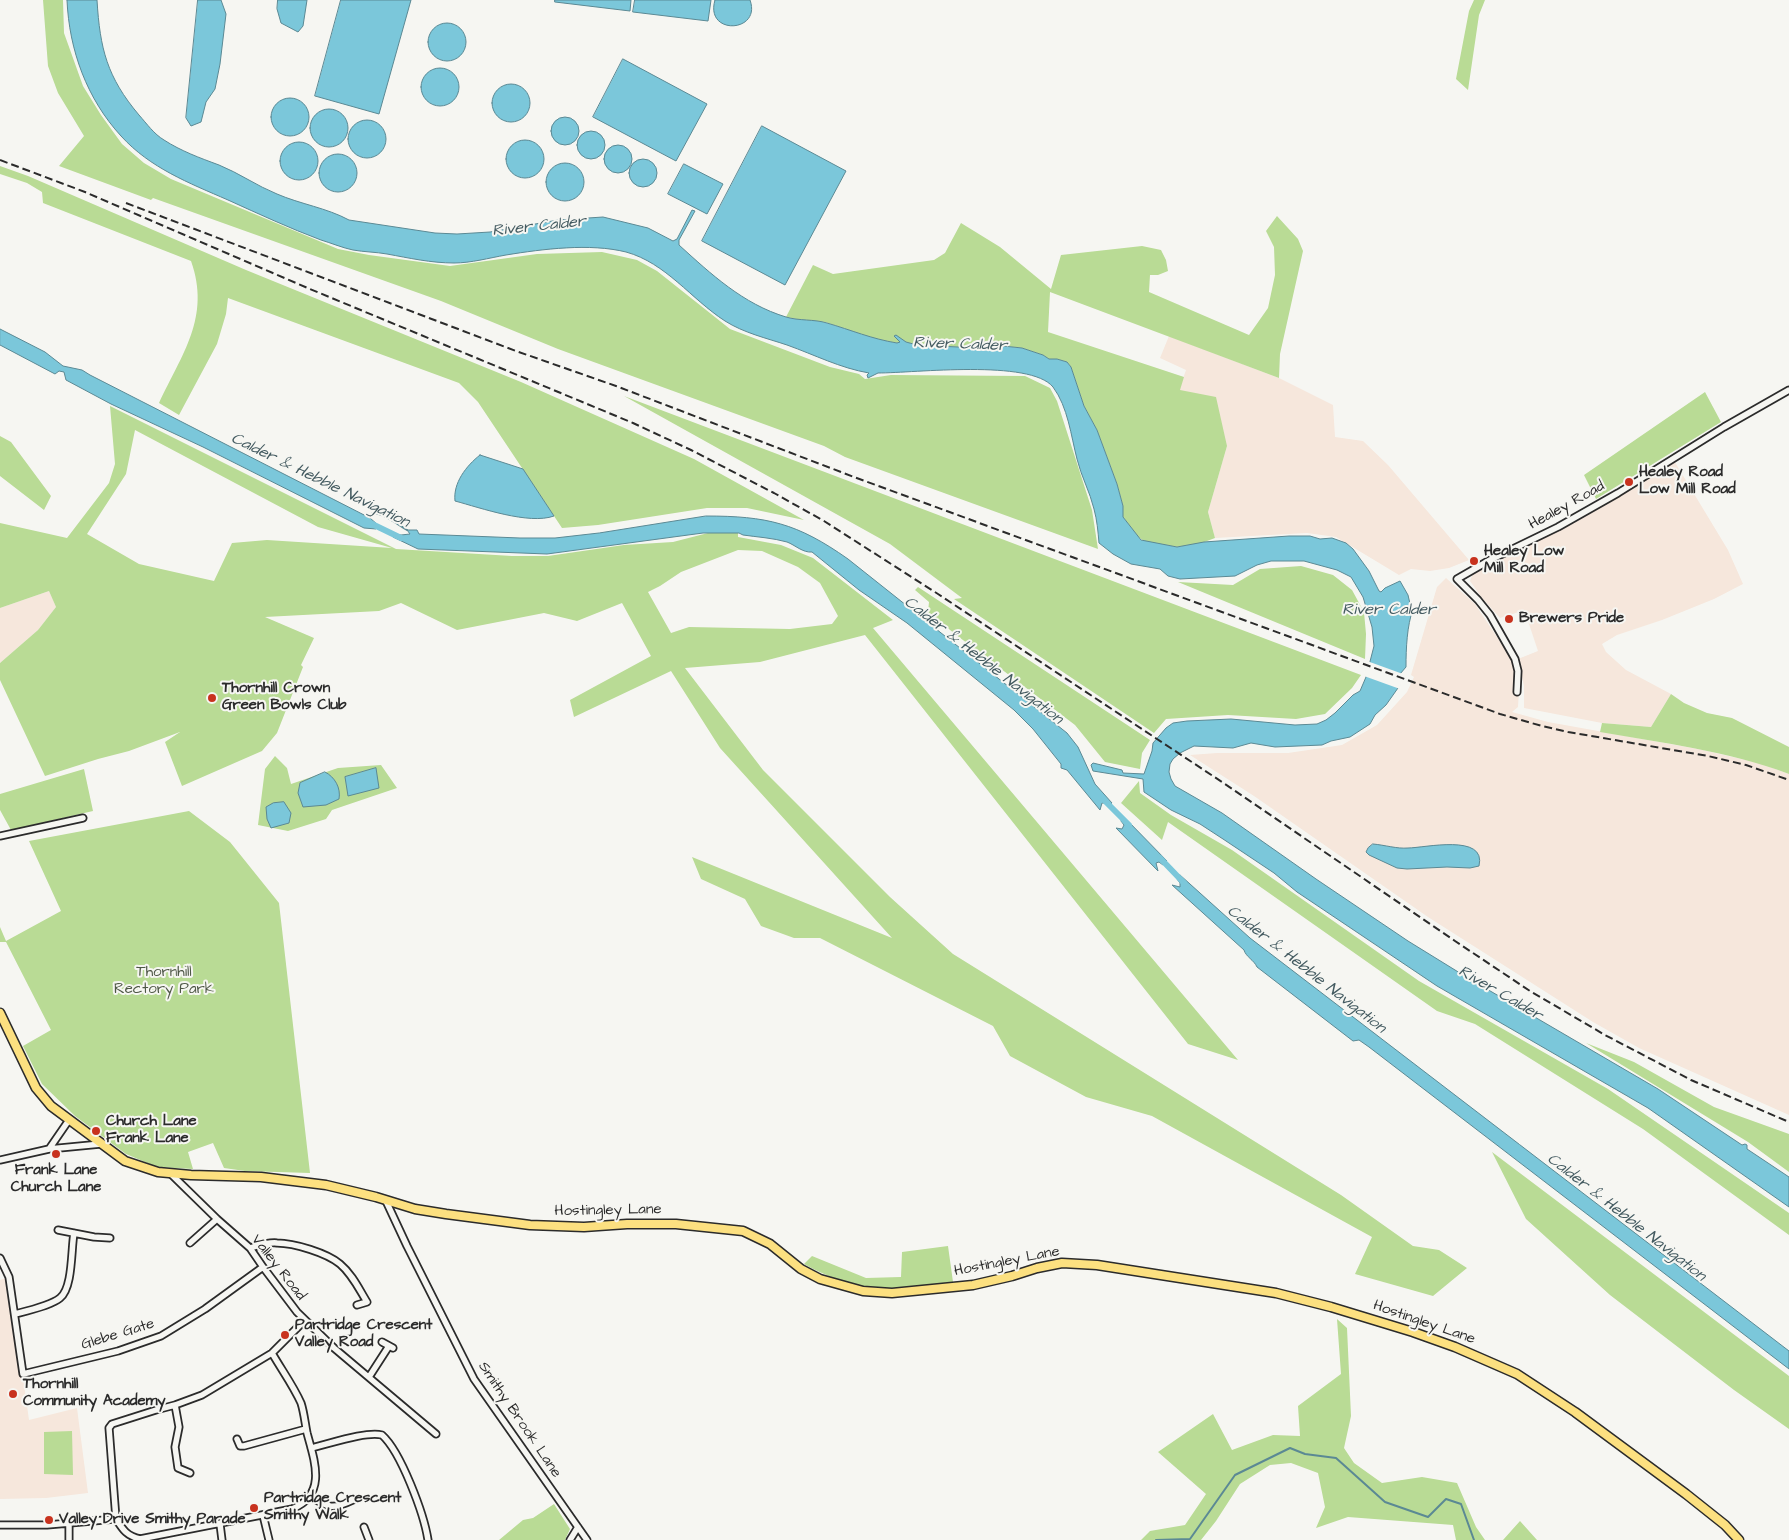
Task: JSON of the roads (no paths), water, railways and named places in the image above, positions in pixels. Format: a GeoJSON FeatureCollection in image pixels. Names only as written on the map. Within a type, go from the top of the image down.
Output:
{"type":"FeatureCollection","features":[{"type":"Feature","properties":{"kind":"main road","name":"Hostingley Lane"},"geometry":{"type":"LineString","coordinates":[[0,1013],[36,1088],[50,1106],[125,1161],[158,1172],[262,1177],[326,1185],[415,1209],[530,1225],[584,1227],[627,1224],[676,1224],[743,1231],[770,1244],[801,1269],[820,1279],[863,1291],[892,1293],[973,1285],[1062,1263],[1097,1265],[1276,1293],[1331,1307],[1413,1332],[1455,1347],[1517,1374],[1575,1412],[1686,1494],[1725,1525],[1740,1540]]}},
{"type":"Feature","properties":{"kind":"street","name":"Healey Road"},"geometry":{"type":"LineString","coordinates":[[1517,692],[1518,671],[1514,659],[1490,616],[1478,600],[1457,579],[1490,560],[1558,527],[1618,493],[1789,390]]}},
{"type":"Feature","properties":{"kind":"street"},"geometry":{"type":"LineString","coordinates":[[0,836],[83,818]]}},
{"type":"Feature","properties":{"kind":"street"},"geometry":{"type":"LineString","coordinates":[[49,1149],[69,1120]]}},
{"type":"Feature","properties":{"kind":"street"},"geometry":{"type":"LineString","coordinates":[[0,1160],[49,1149],[104,1146]]}},
{"type":"Feature","properties":{"kind":"street","name":"Valley Road"},"geometry":{"type":"LineString","coordinates":[[170,1173],[216,1219],[250,1248],[297,1312],[334,1348],[436,1434]]}},
{"type":"Feature","properties":{"kind":"street","name":"Smithy Brook Lane"},"geometry":{"type":"LineString","coordinates":[[386,1201],[474,1379],[587,1540]]}},
{"type":"Feature","properties":{"kind":"street"},"geometry":{"type":"LineString","coordinates":[[190,1243],[216,1219]]}},
{"type":"Feature","properties":{"kind":"street"},"geometry":{"type":"LineString","coordinates":[[58,1230],[110,1238]]}},
{"type":"Feature","properties":{"kind":"street"},"geometry":{"type":"LineString","coordinates":[[0,1258],[9,1277],[15,1314],[55,1301],[63,1295],[68,1280],[74,1233]]}},
{"type":"Feature","properties":{"kind":"street"},"geometry":{"type":"LineString","coordinates":[[250,1248],[266,1243],[280,1242],[319,1253],[339,1263],[356,1283],[367,1302],[357,1305]]}},
{"type":"Feature","properties":{"kind":"street","name":"Glebe Gate"},"geometry":{"type":"LineString","coordinates":[[15,1314],[23,1374],[118,1350],[161,1336],[205,1309],[263,1267]]}},
{"type":"Feature","properties":{"kind":"street"},"geometry":{"type":"LineString","coordinates":[[272,1353],[301,1403],[316,1469],[316,1477],[310,1496],[301,1505],[220,1524],[140,1539],[131,1537],[124,1532],[116,1519],[109,1428],[112,1424],[202,1395],[272,1353],[306,1320]]}},
{"type":"Feature","properties":{"kind":"street"},"geometry":{"type":"LineString","coordinates":[[369,1377],[391,1347],[382,1342]]}},
{"type":"Feature","properties":{"kind":"street"},"geometry":{"type":"LineString","coordinates":[[175,1405],[179,1428],[175,1447],[178,1468],[190,1473]]}},
{"type":"Feature","properties":{"kind":"street"},"geometry":{"type":"LineString","coordinates":[[237,1439],[240,1446],[247,1446],[306,1429]]}},
{"type":"Feature","properties":{"kind":"street"},"geometry":{"type":"LineString","coordinates":[[312,1448],[377,1433],[382,1434],[408,1475],[426,1528],[428,1540]]}},
{"type":"Feature","properties":{"kind":"street"},"geometry":{"type":"LineString","coordinates":[[310,1496],[330,1507],[340,1506],[353,1500]]}},
{"type":"Feature","properties":{"kind":"street"},"geometry":{"type":"LineString","coordinates":[[263,1515],[268,1540]]}},
{"type":"Feature","properties":{"kind":"street"},"geometry":{"type":"LineString","coordinates":[[0,1525],[69,1523],[116,1519]]}},
{"type":"Feature","properties":{"kind":"street"},"geometry":{"type":"LineString","coordinates":[[69,1523],[69,1540]]}},
{"type":"Feature","properties":{"kind":"street"},"geometry":{"type":"LineString","coordinates":[[220,1524],[222,1540]]}},
{"type":"Feature","properties":{"kind":"street"},"geometry":{"type":"LineString","coordinates":[[364,1527],[369,1540]]}},
{"type":"Feature","properties":{"kind":"street"},"geometry":{"type":"LineString","coordinates":[[570,1540],[578,1527]]}},
{"type":"Feature","properties":{"kind":"water","name":"River Calder"},"geometry":{"type":"Polygon","coordinates":[[[67,0],[97,0],[103,48],[112,75],[128,101],[157,135],[177,148],[226,168],[277,194],[332,212],[349,220],[435,233],[457,234],[490,232],[558,220],[603,217],[648,228],[673,241],[677,239],[692,210],[695,211],[679,240],[679,245],[728,287],[770,311],[786,317],[822,322],[870,337],[897,343],[900,342],[894,336],[896,335],[906,342],[917,345],[958,347],[994,345],[1022,348],[1049,359],[1067,362],[1071,367],[1084,406],[1097,430],[1117,484],[1123,506],[1123,517],[1141,540],[1177,547],[1204,542],[1310,536],[1320,539],[1332,538],[1346,543],[1353,549],[1369,571],[1379,591],[1381,592],[1400,581],[1408,595],[1411,608],[1413,609],[1407,637],[1406,667],[1400,674],[1398,688],[1386,705],[1375,715],[1370,724],[1350,737],[1322,745],[1275,747],[1251,743],[1233,748],[1194,746],[1180,753],[1170,764],[1169,772],[1175,786],[1222,813],[1408,941],[1658,1089],[1742,1145],[1747,1145],[1747,1149],[1789,1177],[1789,1207],[1648,1108],[1437,986],[1297,892],[1274,873],[1223,839],[1200,824],[1171,810],[1144,792],[1143,779],[1093,771],[1091,765],[1093,763],[1122,770],[1123,773],[1144,774],[1153,743],[1173,723],[1231,719],[1295,725],[1317,724],[1326,720],[1360,691],[1366,677],[1374,646],[1372,627],[1363,597],[1351,577],[1337,570],[1304,561],[1271,561],[1257,565],[1235,576],[1180,579],[1168,576],[1160,569],[1131,564],[1113,554],[1099,543],[1094,509],[1079,465],[1062,403],[1053,387],[1040,378],[1021,373],[971,369],[878,373],[868,378],[867,375],[869,373],[838,365],[732,325],[654,264],[626,252],[612,249],[566,248],[445,263],[383,253],[357,251],[341,247],[274,221],[171,174],[144,157],[121,136],[98,106],[82,73],[68,19],[67,0]]]}},
{"type":"Feature","properties":{"kind":"water"},"geometry":{"type":"Polygon","coordinates":[[[198,0],[221,0],[226,14],[215,89],[206,102],[201,122],[191,126],[186,118],[198,0]]]}},
{"type":"Feature","properties":{"kind":"water"},"geometry":{"type":"Polygon","coordinates":[[[278,0],[307,0],[303,26],[298,32],[281,23],[277,9],[278,0]]]}},
{"type":"Feature","properties":{"kind":"water"},"geometry":{"type":"Polygon","coordinates":[[[341,0],[411,0],[379,114],[315,96],[341,0]]]}},
{"type":"Feature","properties":{"kind":"water"},"geometry":{"type":"Polygon","coordinates":[[[555,0],[631,0],[630,11],[555,2],[555,0]]]}},
{"type":"Feature","properties":{"kind":"water"},"geometry":{"type":"Polygon","coordinates":[[[635,0],[711,0],[708,21],[633,12],[635,0]]]}},
{"type":"Feature","properties":{"kind":"water"},"geometry":{"type":"Polygon","coordinates":[[[715,0],[750,0],[751,11],[748,19],[741,24],[733,26],[724,25],[718,20],[714,12],[715,0]]]}},
{"type":"Feature","properties":{"kind":"water"},"geometry":{"type":"Polygon","coordinates":[[[447,23],[461,28],[466,42],[461,56],[447,61],[433,56],[428,42],[433,28],[447,23]]]}},
{"type":"Feature","properties":{"kind":"water"},"geometry":{"type":"Polygon","coordinates":[[[623,59],[707,104],[676,161],[593,117],[623,59]]]}},
{"type":"Feature","properties":{"kind":"water"},"geometry":{"type":"Polygon","coordinates":[[[440,68],[454,73],[459,87],[454,101],[440,106],[426,101],[421,87],[426,73],[440,68]]]}},
{"type":"Feature","properties":{"kind":"water"},"geometry":{"type":"Polygon","coordinates":[[[511,84],[525,89],[530,103],[525,117],[511,122],[497,117],[492,103],[497,89],[511,84]]]}},
{"type":"Feature","properties":{"kind":"water"},"geometry":{"type":"Polygon","coordinates":[[[290,98],[304,103],[309,117],[304,131],[290,136],[276,131],[271,117],[276,103],[290,98]]]}},
{"type":"Feature","properties":{"kind":"water"},"geometry":{"type":"Polygon","coordinates":[[[329,109],[343,114],[348,128],[343,142],[329,147],[315,142],[310,128],[315,114],[329,109]]]}},
{"type":"Feature","properties":{"kind":"water"},"geometry":{"type":"Polygon","coordinates":[[[565,117],[575,121],[579,131],[575,141],[565,145],[555,141],[551,131],[555,121],[565,117]]]}},
{"type":"Feature","properties":{"kind":"water"},"geometry":{"type":"Polygon","coordinates":[[[367,120],[381,125],[386,139],[381,153],[367,158],[353,153],[348,139],[353,125],[367,120]]]}},
{"type":"Feature","properties":{"kind":"water"},"geometry":{"type":"Polygon","coordinates":[[[762,126],[846,171],[785,285],[702,241],[762,126]]]}},
{"type":"Feature","properties":{"kind":"water"},"geometry":{"type":"Polygon","coordinates":[[[591,131],[601,135],[605,145],[601,155],[591,159],[581,155],[577,145],[581,135],[591,131]]]}},
{"type":"Feature","properties":{"kind":"water"},"geometry":{"type":"Polygon","coordinates":[[[525,140],[539,145],[544,159],[539,173],[525,178],[511,173],[506,159],[511,145],[525,140]]]}},
{"type":"Feature","properties":{"kind":"water"},"geometry":{"type":"Polygon","coordinates":[[[299,142],[313,147],[318,161],[313,175],[299,180],[285,175],[280,161],[285,147],[299,142]]]}},
{"type":"Feature","properties":{"kind":"water"},"geometry":{"type":"Polygon","coordinates":[[[618,145],[628,149],[632,159],[628,169],[618,173],[608,169],[604,159],[608,149],[618,145]]]}},
{"type":"Feature","properties":{"kind":"water"},"geometry":{"type":"Polygon","coordinates":[[[338,154],[352,159],[357,173],[352,187],[338,192],[324,187],[319,173],[324,159],[338,154]]]}},
{"type":"Feature","properties":{"kind":"water"},"geometry":{"type":"Polygon","coordinates":[[[643,159],[653,163],[657,173],[653,183],[643,187],[633,183],[629,173],[633,163],[643,159]]]}},
{"type":"Feature","properties":{"kind":"water"},"geometry":{"type":"Polygon","coordinates":[[[565,163],[579,168],[584,182],[579,196],[565,201],[551,196],[546,182],[551,168],[565,163]]]}},
{"type":"Feature","properties":{"kind":"water"},"geometry":{"type":"Polygon","coordinates":[[[684,164],[723,184],[707,214],[668,194],[684,164]]]}},
{"type":"Feature","properties":{"kind":"water"},"geometry":{"type":"Polygon","coordinates":[[[0,329],[45,352],[63,366],[82,370],[370,518],[378,525],[376,529],[364,528],[203,447],[111,404],[66,380],[64,372],[59,371],[55,374],[0,345],[0,329]]]}},
{"type":"Feature","properties":{"kind":"water"},"geometry":{"type":"Polygon","coordinates":[[[480,455],[523,469],[554,516],[544,518],[519,517],[455,501],[458,481],[470,464],[480,455]]]}},
{"type":"Feature","properties":{"kind":"water"},"geometry":{"type":"Polygon","coordinates":[[[706,516],[747,518],[781,524],[813,537],[848,559],[1067,733],[1078,747],[1095,784],[1112,803],[1108,806],[1102,803],[1100,810],[1067,770],[1061,768],[1061,764],[1033,729],[1014,710],[907,623],[859,590],[812,552],[802,550],[787,542],[739,533],[703,533],[547,554],[418,549],[393,537],[395,534],[410,534],[407,530],[417,530],[419,534],[555,538],[706,516]]]}},
{"type":"Feature","properties":{"kind":"water"},"geometry":{"type":"Polygon","coordinates":[[[376,768],[379,788],[348,796],[345,777],[376,768]]]}},
{"type":"Feature","properties":{"kind":"water"},"geometry":{"type":"Polygon","coordinates":[[[325,772],[336,783],[339,799],[326,805],[303,807],[298,793],[300,783],[325,772]]]}},
{"type":"Feature","properties":{"kind":"water"},"geometry":{"type":"Polygon","coordinates":[[[284,802],[291,813],[289,823],[271,828],[267,819],[266,807],[273,803],[284,802]]]}},
{"type":"Feature","properties":{"kind":"water"},"geometry":{"type":"Polygon","coordinates":[[[1125,818],[1167,861],[1163,865],[1159,862],[1156,863],[1158,871],[1116,828],[1122,829],[1124,825],[1121,821],[1125,818]]]}},
{"type":"Feature","properties":{"kind":"water"},"geometry":{"type":"Polygon","coordinates":[[[1373,844],[1404,848],[1440,845],[1464,846],[1474,849],[1479,856],[1479,866],[1470,868],[1397,868],[1366,852],[1373,844]]]}},
{"type":"Feature","properties":{"kind":"water"},"geometry":{"type":"Polygon","coordinates":[[[1180,875],[1250,938],[1789,1351],[1789,1369],[1369,1047],[1359,1040],[1353,1041],[1257,967],[1244,950],[1172,885],[1180,887],[1177,879],[1180,875]]]}},
{"type":"Feature","properties":{"kind":"waterway"},"geometry":{"type":"LineString","coordinates":[[372,513],[386,517],[407,530]]}},
{"type":"Feature","properties":{"kind":"waterway","name":"Calder & Hebble Navigation"},"geometry":{"type":"LineString","coordinates":[[370,523],[401,538]]}},
{"type":"Feature","properties":{"kind":"waterway","name":"Calder & Hebble Navigation"},"geometry":{"type":"LineString","coordinates":[[1104,800],[1129,825]]}},
{"type":"Feature","properties":{"kind":"waterway","name":"Calder & Hebble Navigation"},"geometry":{"type":"LineString","coordinates":[[1160,858],[1184,883]]}},
{"type":"Feature","properties":{"kind":"waterway"},"geometry":{"type":"LineString","coordinates":[[1156,1540],[1190,1539],[1235,1475],[1290,1448],[1305,1454],[1336,1458],[1385,1502],[1428,1517],[1446,1499],[1461,1504],[1474,1540]]}},
{"type":"Feature","properties":{"kind":"railway"},"geometry":{"type":"LineString","coordinates":[[0,160],[85,192],[310,289],[633,423],[691,450],[774,493],[824,521],[938,594],[1225,784],[1530,991],[1605,1035],[1691,1080],[1789,1122]]}},
{"type":"Feature","properties":{"kind":"railway"},"geometry":{"type":"LineString","coordinates":[[126,203],[854,477],[1500,714],[1568,732],[1708,756],[1746,765],[1789,780]]}},
{"type":"Feature","properties":{"kind":"place","name":"Healey Road Low Mill Road"},"geometry":{"type":"Point","coordinates":[1629,482]}},
{"type":"Feature","properties":{"kind":"place","name":"Healey Low Mill Road"},"geometry":{"type":"Point","coordinates":[1474,561]}},
{"type":"Feature","properties":{"kind":"place","name":"Brewers Pride"},"geometry":{"type":"Point","coordinates":[1509,619]}},
{"type":"Feature","properties":{"kind":"place","name":"Thornhill Crown Green Bowls Club"},"geometry":{"type":"Point","coordinates":[212,698]}},
{"type":"Feature","properties":{"kind":"place","name":"Church Lane Frank Lane"},"geometry":{"type":"Point","coordinates":[96,1131]}},
{"type":"Feature","properties":{"kind":"place","name":"Frank Lane Church Lane"},"geometry":{"type":"Point","coordinates":[56,1154]}},
{"type":"Feature","properties":{"kind":"place","name":"Partridge Crescent Valley Road"},"geometry":{"type":"Point","coordinates":[285,1335]}},
{"type":"Feature","properties":{"kind":"place","name":"Thornhill Community Academy"},"geometry":{"type":"Point","coordinates":[13,1394]}},
{"type":"Feature","properties":{"kind":"place","name":"Partridge Crescent Smithy Walk"},"geometry":{"type":"Point","coordinates":[254,1508]}},
{"type":"Feature","properties":{"kind":"place","name":"Valley Drive Smithy Parade"},"geometry":{"type":"Point","coordinates":[49,1520]}},
{"type":"Feature","properties":{"kind":"park label","name":"Thornhill Rectory Park"},"geometry":{"type":"Point","coordinates":[164,982]}}]}
